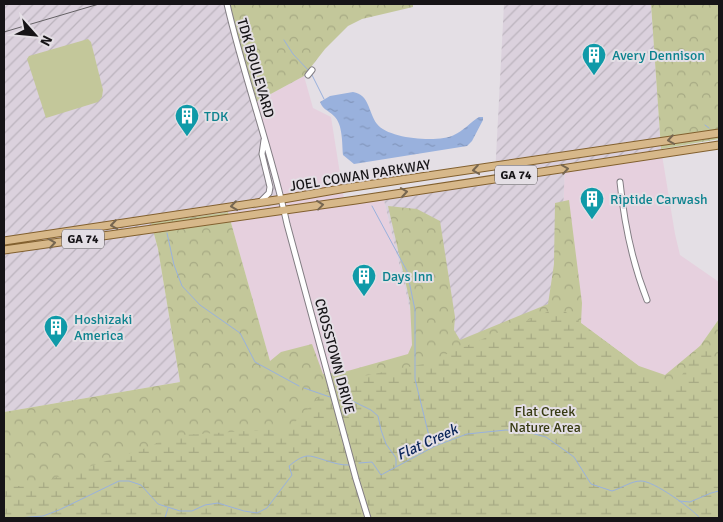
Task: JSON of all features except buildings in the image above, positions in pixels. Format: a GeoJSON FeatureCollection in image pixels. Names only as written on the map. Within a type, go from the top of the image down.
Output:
{"type":"FeatureCollection","features":[{"type":"Feature","properties":{"kind":"main road","name":"JOEL COWAN PARKWAY"},"geometry":{"type":"LineString","coordinates":[[4,241],[719,133]]}},
{"type":"Feature","properties":{"kind":"main road","name":"JOEL COWAN PARKWAY"},"geometry":{"type":"LineString","coordinates":[[4,250],[719,145]]}},
{"type":"Feature","properties":{"kind":"street","name":"TDK BOULEVARD"},"geometry":{"type":"LineString","coordinates":[[227,4],[283,200]]}},
{"type":"Feature","properties":{"kind":"street","name":"TDK BOULEVARD"},"geometry":{"type":"LineString","coordinates":[[259,203],[269,193],[270,187],[262,154],[264,137]]}},
{"type":"Feature","properties":{"kind":"street"},"geometry":{"type":"LineString","coordinates":[[620,182],[630,245],[638,276],[647,300]]}},
{"type":"Feature","properties":{"kind":"street","name":"CROSSTOWN DRIVE"},"geometry":{"type":"LineString","coordinates":[[283,200],[284,210],[354,473],[368,518]]}},
{"type":"Feature","properties":{"kind":"shaded area"},"geometry":{"type":"Polygon","coordinates":[[[4,4],[228,4],[265,137],[279,205],[151,224],[158,249],[180,382],[4,412],[4,4]]]}},
{"type":"Feature","properties":{"kind":"shaded area"},"geometry":{"type":"Polygon","coordinates":[[[504,4],[651,4],[661,149],[565,165],[559,307],[423,364],[383,196],[495,176],[504,4]]]}},
{"type":"Feature","properties":{"kind":"shaded area"},"geometry":{"type":"Polygon","coordinates":[[[304,76],[313,108],[331,117],[344,199],[383,196],[423,364],[279,393],[228,212],[279,205],[256,102],[304,76]]]}},
{"type":"Feature","properties":{"kind":"shaded area"},"geometry":{"type":"Polygon","coordinates":[[[661,149],[680,255],[719,282],[719,319],[673,391],[559,307],[565,164],[661,149]]]}},
{"type":"Feature","properties":{"kind":"green space"},"geometry":{"type":"Polygon","coordinates":[[[228,4],[413,4],[413,7],[362,19],[348,26],[325,49],[304,76],[256,102],[228,4]]]}},
{"type":"Feature","properties":{"kind":"green space"},"geometry":{"type":"Polygon","coordinates":[[[651,4],[719,4],[719,139],[661,149],[651,4]]]}},
{"type":"Feature","properties":{"kind":"green space"},"geometry":{"type":"Polygon","coordinates":[[[88,39],[91,42],[103,90],[102,97],[98,102],[46,118],[27,59],[29,56],[88,39]]]}},
{"type":"Feature","properties":{"kind":"green space","name":"Flat Creek Nature Area"},"geometry":{"type":"Polygon","coordinates":[[[569,200],[582,303],[581,323],[639,366],[665,375],[700,346],[719,319],[719,518],[4,518],[4,412],[180,382],[158,249],[151,223],[228,212],[270,361],[281,352],[312,344],[323,374],[344,372],[408,354],[412,345],[410,302],[388,206],[417,209],[440,221],[455,317],[454,330],[460,340],[548,304],[554,264],[555,203],[569,200]]]}},
{"type":"Feature","properties":{"kind":"green space","name":"Flat Creek Nature Area"},"geometry":{"type":"Polygon","coordinates":[[[559,307],[672,391],[700,346],[719,361],[719,518],[4,518],[4,486],[30,486],[152,446],[161,440],[182,435],[290,427],[334,382],[423,364],[559,307]]]}},
{"type":"Feature","properties":{"kind":"water"},"geometry":{"type":"Polygon","coordinates":[[[353,92],[366,100],[377,124],[383,129],[402,136],[437,139],[457,133],[479,117],[483,117],[483,120],[472,141],[467,146],[354,164],[343,155],[342,134],[337,120],[324,109],[320,102],[330,96],[353,92]]]}},
{"type":"Feature","properties":{"kind":"waterway"},"geometry":{"type":"LineString","coordinates":[[284,40],[293,54],[308,70]]}},
{"type":"Feature","properties":{"kind":"waterway"},"geometry":{"type":"LineString","coordinates":[[311,73],[324,99]]}},
{"type":"Feature","properties":{"kind":"waterway"},"geometry":{"type":"LineString","coordinates":[[705,125],[709,128]]}},
{"type":"Feature","properties":{"kind":"waterway"},"geometry":{"type":"LineString","coordinates":[[372,206],[407,271],[415,310],[415,379],[429,436],[434,445]]}},
{"type":"Feature","properties":{"kind":"waterway"},"geometry":{"type":"LineString","coordinates":[[167,233],[174,265],[182,286],[200,305],[240,333],[255,362],[299,386]]}},
{"type":"Feature","properties":{"kind":"waterway"},"geometry":{"type":"LineString","coordinates":[[304,388],[330,397]]}},
{"type":"Feature","properties":{"kind":"waterway"},"geometry":{"type":"LineString","coordinates":[[342,396],[371,410],[378,416],[386,444],[396,458],[396,466]]}},
{"type":"Feature","properties":{"kind":"waterway","name":"Flat Creek"},"geometry":{"type":"LineString","coordinates":[[359,463],[372,462],[381,475],[435,446],[467,434],[506,430],[527,432],[546,437],[574,457],[591,484],[612,491],[634,482],[647,482],[672,496],[700,518]]}},
{"type":"Feature","properties":{"kind":"waterway","name":"Flat Creek"},"geometry":{"type":"LineString","coordinates":[[18,518],[43,516],[119,481],[129,481],[141,485],[158,504],[180,511],[192,511],[205,505],[218,503],[257,513],[267,508],[292,475],[289,466],[300,459],[311,456],[338,464],[349,465]]}},
{"type":"Feature","properties":{"kind":"waterway","name":"Flat Creek"},"geometry":{"type":"LineString","coordinates":[[679,501],[690,502],[719,491]]}},
{"type":"Feature","properties":{"kind":"waterway"},"geometry":{"type":"LineString","coordinates":[[165,518],[168,508]]}},
{"type":"Feature","properties":{"kind":"railway"},"geometry":{"type":"LineString","coordinates":[[4,32],[99,4]]}},
{"type":"Feature","properties":{"kind":"place","name":"Avery Dennison"},"geometry":{"type":"Point","coordinates":[594,76]}},
{"type":"Feature","properties":{"kind":"place","name":"TDK"},"geometry":{"type":"Point","coordinates":[187,137]}},
{"type":"Feature","properties":{"kind":"place","name":"Riptide Carwash"},"geometry":{"type":"Point","coordinates":[592,220]}},
{"type":"Feature","properties":{"kind":"place","name":"Days Inn"},"geometry":{"type":"Point","coordinates":[364,297]}},
{"type":"Feature","properties":{"kind":"place","name":"Hoshizaki America"},"geometry":{"type":"Point","coordinates":[56,348]}}]}
